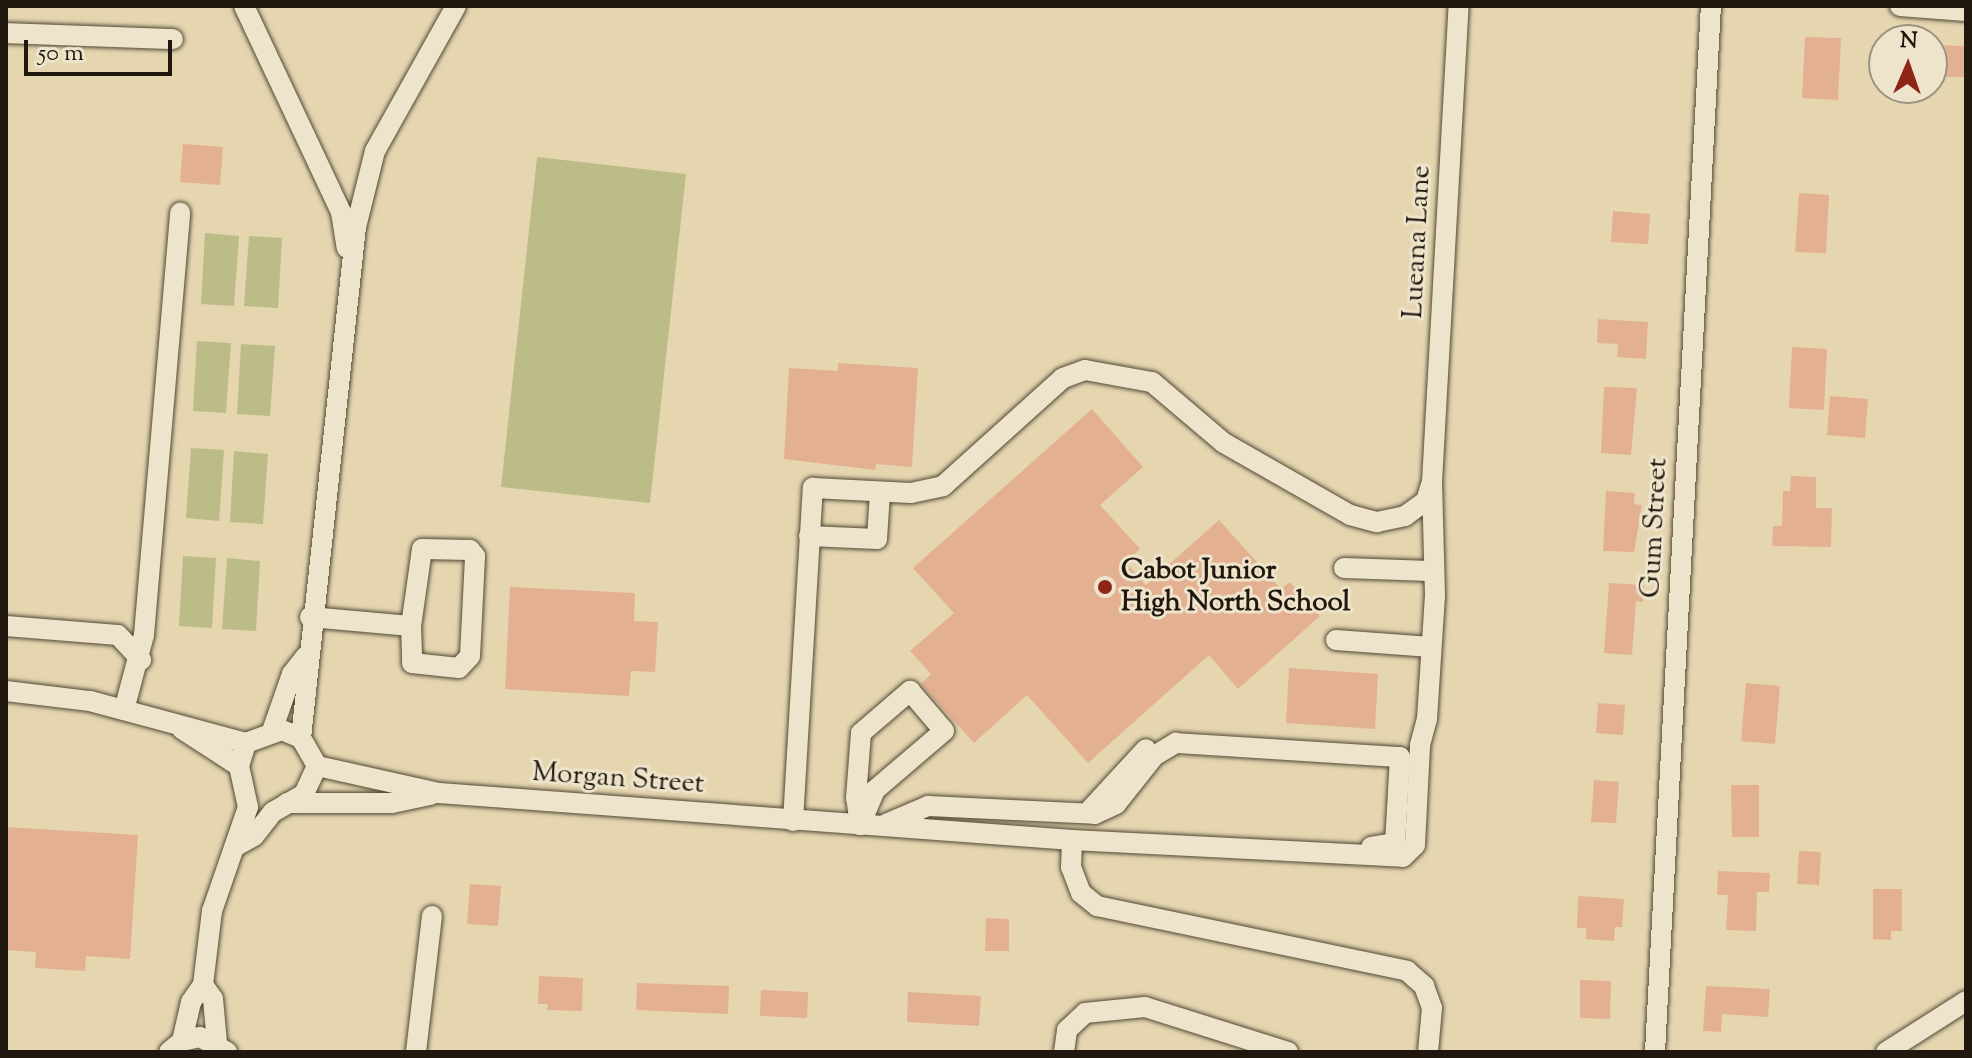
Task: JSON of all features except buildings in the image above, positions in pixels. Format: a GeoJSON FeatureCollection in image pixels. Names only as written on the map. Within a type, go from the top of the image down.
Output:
{"type":"FeatureCollection","features":[{"type":"Feature","properties":{"kind":"street"},"geometry":{"type":"LineString","coordinates":[[244,6],[341,212],[349,268]]}},
{"type":"Feature","properties":{"kind":"street"},"geometry":{"type":"LineString","coordinates":[[176,1047],[191,1002],[203,985],[212,911],[226,865],[238,845],[285,804],[304,794],[317,766],[301,738],[310,678],[306,656],[349,268],[375,151],[456,6]]}},
{"type":"Feature","properties":{"kind":"street","name":"Lueana Lane"},"geometry":{"type":"LineString","coordinates":[[919,829],[1403,857],[1415,845],[1420,745],[1427,719],[1435,596],[1430,571],[1432,482],[1459,6]]}},
{"type":"Feature","properties":{"kind":"street","name":"Gum Street"},"geometry":{"type":"LineString","coordinates":[[1655,1052],[1711,6]]}},
{"type":"Feature","properties":{"kind":"street"},"geometry":{"type":"LineString","coordinates":[[1900,6],[1966,11]]}},
{"type":"Feature","properties":{"kind":"street"},"geometry":{"type":"LineString","coordinates":[[6,33],[173,39]]}},
{"type":"Feature","properties":{"kind":"street"},"geometry":{"type":"LineString","coordinates":[[124,710],[141,660],[180,213]]}},
{"type":"Feature","properties":{"kind":"street"},"geometry":{"type":"LineString","coordinates":[[793,821],[813,488],[911,493],[943,486],[1063,378],[1085,370],[1152,382],[1224,443],[1350,515],[1377,522],[1405,516],[1426,501],[1432,482]]}},
{"type":"Feature","properties":{"kind":"street"},"geometry":{"type":"LineString","coordinates":[[809,536],[877,539],[880,492]]}},
{"type":"Feature","properties":{"kind":"street"},"geometry":{"type":"LineString","coordinates":[[422,549],[470,550],[475,556],[467,663],[459,668],[412,663],[411,626],[422,549]]}},
{"type":"Feature","properties":{"kind":"street"},"geometry":{"type":"LineString","coordinates":[[1344,568],[1430,571]]}},
{"type":"Feature","properties":{"kind":"street"},"geometry":{"type":"LineString","coordinates":[[310,617],[411,626]]}},
{"type":"Feature","properties":{"kind":"street"},"geometry":{"type":"LineString","coordinates":[[6,626],[118,635],[141,660]]}},
{"type":"Feature","properties":{"kind":"street"},"geometry":{"type":"LineString","coordinates":[[1336,640],[1431,647]]}},
{"type":"Feature","properties":{"kind":"street"},"geometry":{"type":"LineString","coordinates":[[272,731],[292,674],[306,656]]}},
{"type":"Feature","properties":{"kind":"street"},"geometry":{"type":"LineString","coordinates":[[6,691],[124,710],[182,729],[246,743],[272,731],[301,738]]}},
{"type":"Feature","properties":{"kind":"street"},"geometry":{"type":"LineString","coordinates":[[910,691],[944,731],[875,790],[870,826],[856,798],[861,733],[910,691]]}},
{"type":"Feature","properties":{"kind":"street"},"geometry":{"type":"LineString","coordinates":[[182,729],[239,766]]}},
{"type":"Feature","properties":{"kind":"street"},"geometry":{"type":"LineString","coordinates":[[1083,815],[1158,738],[1171,733],[1420,745]]}},
{"type":"Feature","properties":{"kind":"street"},"geometry":{"type":"LineString","coordinates":[[238,845],[248,795],[239,766],[246,743]]}},
{"type":"Feature","properties":{"kind":"street"},"geometry":{"type":"LineString","coordinates":[[870,826],[928,806],[1083,815],[1116,804],[1154,756],[1176,743],[1400,757],[1395,843],[1385,848],[933,819],[919,829]]}},
{"type":"Feature","properties":{"kind":"street","name":"Morgan Street"},"geometry":{"type":"LineString","coordinates":[[317,766],[439,793],[919,829]]}},
{"type":"Feature","properties":{"kind":"street","name":"Morgan Street"},"geometry":{"type":"LineString","coordinates":[[248,795],[267,805],[392,803],[439,793]]}},
{"type":"Feature","properties":{"kind":"street"},"geometry":{"type":"LineString","coordinates":[[1072,840],[1071,867],[1081,893],[1097,906],[1407,971],[1424,986],[1432,1008],[1428,1052]]}},
{"type":"Feature","properties":{"kind":"street"},"geometry":{"type":"LineString","coordinates":[[416,1052],[432,916]]}},
{"type":"Feature","properties":{"kind":"street"},"geometry":{"type":"LineString","coordinates":[[203,985],[213,999],[222,1048]]}},
{"type":"Feature","properties":{"kind":"street"},"geometry":{"type":"LineString","coordinates":[[1886,1052],[1966,1001]]}},
{"type":"Feature","properties":{"kind":"street"},"geometry":{"type":"LineString","coordinates":[[1064,1052],[1067,1030],[1085,1013],[1145,1007],[1288,1052]]}},
{"type":"Feature","properties":{"kind":"street"},"geometry":{"type":"LineString","coordinates":[[176,1047],[200,1037],[222,1048]]}},
{"type":"Feature","properties":{"kind":"green space"},"geometry":{"type":"Polygon","coordinates":[[[537,157],[686,174],[650,503],[501,487],[537,157]]]}},
{"type":"Feature","properties":{"kind":"green space"},"geometry":{"type":"Polygon","coordinates":[[[205,233],[239,236],[234,306],[201,304],[205,233]]]}},
{"type":"Feature","properties":{"kind":"green space"},"geometry":{"type":"Polygon","coordinates":[[[249,236],[282,238],[278,308],[244,306],[249,236]]]}},
{"type":"Feature","properties":{"kind":"green space"},"geometry":{"type":"Polygon","coordinates":[[[197,341],[231,343],[226,413],[193,411],[197,341]]]}},
{"type":"Feature","properties":{"kind":"green space"},"geometry":{"type":"Polygon","coordinates":[[[241,344],[275,346],[270,416],[237,414],[241,344]]]}},
{"type":"Feature","properties":{"kind":"green space"},"geometry":{"type":"Polygon","coordinates":[[[191,448],[224,450],[219,521],[186,518],[191,448]]]}},
{"type":"Feature","properties":{"kind":"green space"},"geometry":{"type":"Polygon","coordinates":[[[234,451],[268,454],[263,524],[230,522],[234,451]]]}},
{"type":"Feature","properties":{"kind":"green space"},"geometry":{"type":"Polygon","coordinates":[[[183,556],[216,558],[212,628],[179,626],[183,556]]]}},
{"type":"Feature","properties":{"kind":"green space"},"geometry":{"type":"Polygon","coordinates":[[[227,558],[260,561],[256,631],[222,629],[227,558]]]}},
{"type":"Feature","properties":{"kind":"place","name":"Cabot Junior High North School"},"geometry":{"type":"Point","coordinates":[1105,587]}}]}
